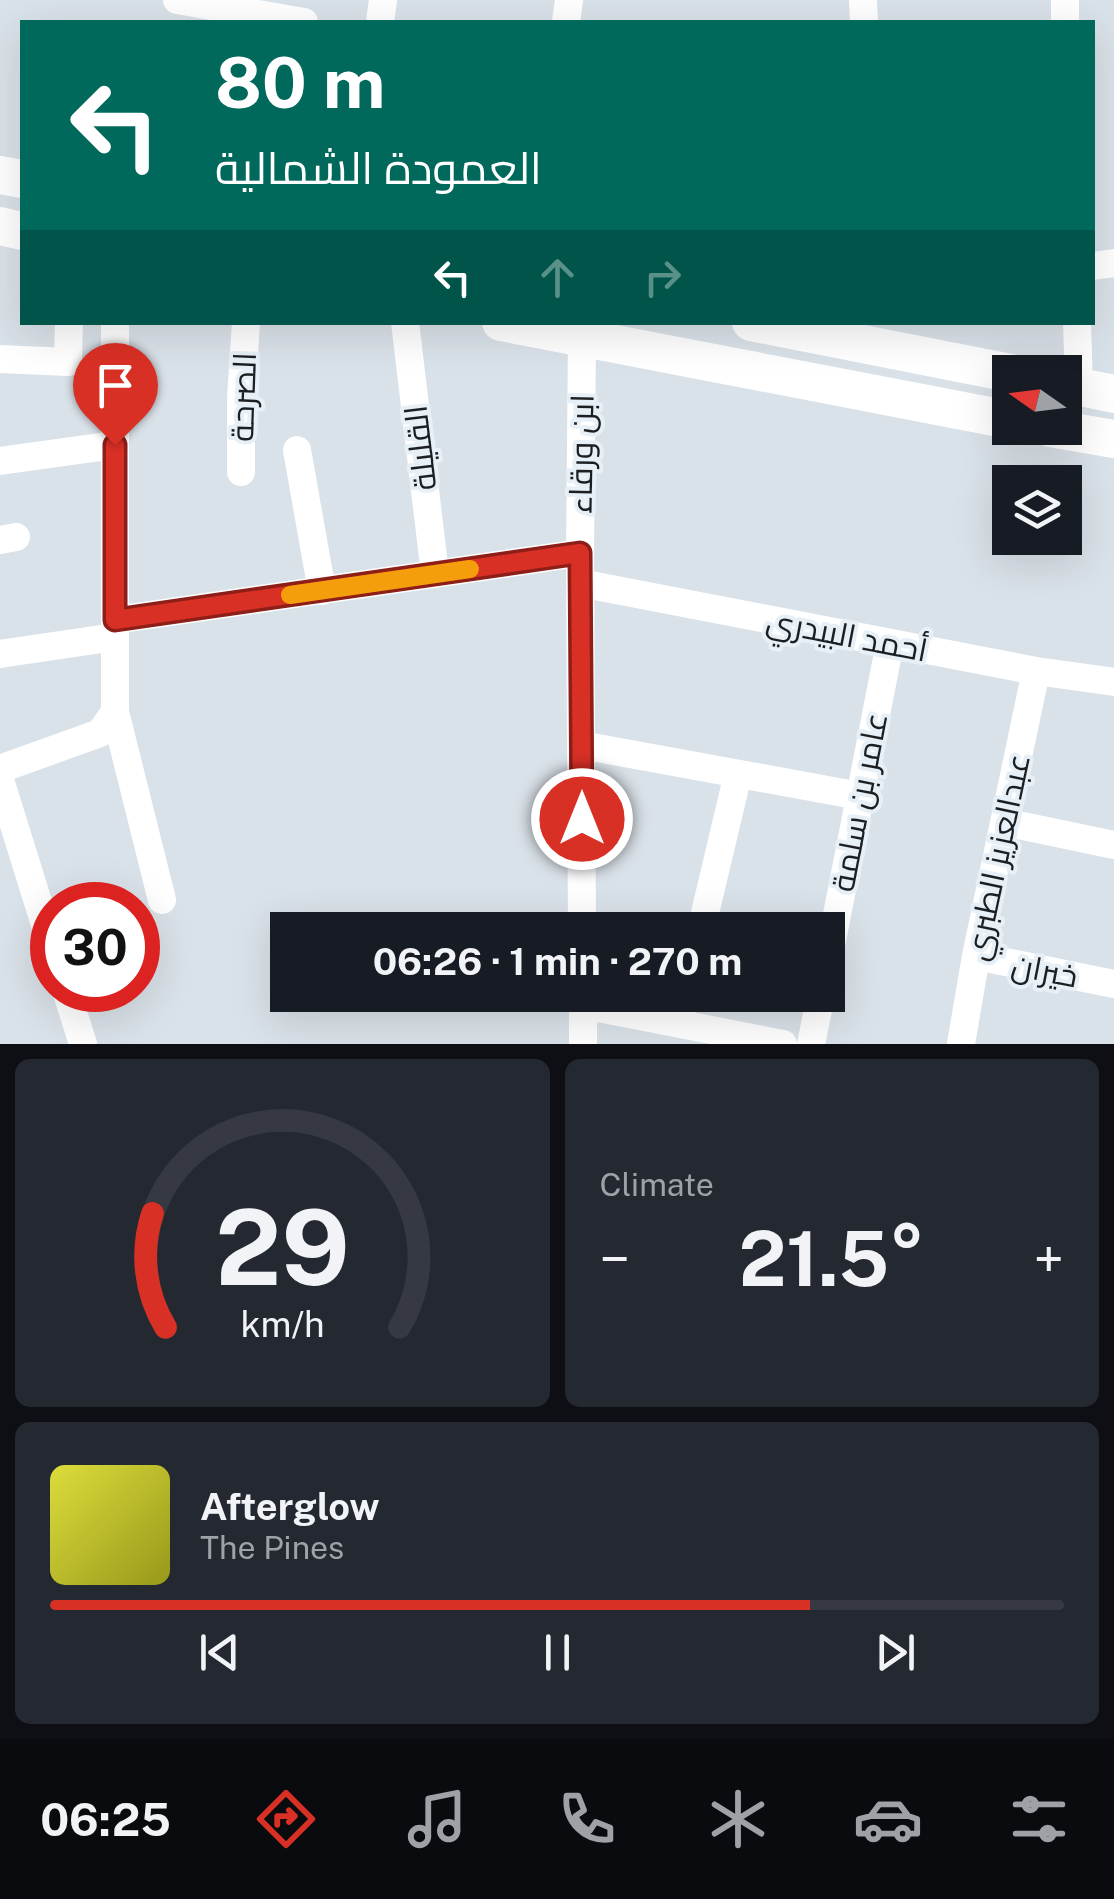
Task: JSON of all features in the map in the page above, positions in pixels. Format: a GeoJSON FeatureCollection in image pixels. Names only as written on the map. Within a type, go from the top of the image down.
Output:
{"type":"FeatureCollection","features":[{"type":"Feature","properties":{"kind":"main road"},"geometry":{"type":"LineString","coordinates":[[516,325],[992,417]]}},
{"type":"Feature","properties":{"kind":"main road"},"geometry":{"type":"LineString","coordinates":[[779,325],[864,334],[992,369]]}},
{"type":"Feature","properties":{"kind":"main road"},"geometry":{"type":"LineString","coordinates":[[1082,434],[1114,439]]}},
{"type":"Feature","properties":{"kind":"street"},"geometry":{"type":"LineString","coordinates":[[177,0],[292,20]]}},
{"type":"Feature","properties":{"kind":"street"},"geometry":{"type":"LineString","coordinates":[[0,358],[68,362],[68,325]]}},
{"type":"Feature","properties":{"kind":"street"},"geometry":{"type":"LineString","coordinates":[[115,325],[114,712],[162,900]]}},
{"type":"Feature","properties":{"kind":"street","name":"الصرحة"},"geometry":{"type":"LineString","coordinates":[[241,472],[246,325]]}},
{"type":"Feature","properties":{"kind":"street","name":"القليلة"},"geometry":{"type":"LineString","coordinates":[[406,325],[435,574]]}},
{"type":"Feature","properties":{"kind":"street"},"geometry":{"type":"LineString","coordinates":[[1077,325],[1086,388]]}},
{"type":"Feature","properties":{"kind":"street","name":"ابن ورقاء"},"geometry":{"type":"LineString","coordinates":[[582,338],[582,912]]}},
{"type":"Feature","properties":{"kind":"street"},"geometry":{"type":"LineString","coordinates":[[0,461],[115,445]]}},
{"type":"Feature","properties":{"kind":"street"},"geometry":{"type":"LineString","coordinates":[[297,450],[322,590]]}},
{"type":"Feature","properties":{"kind":"street"},"geometry":{"type":"LineString","coordinates":[[0,654],[115,628],[322,590],[580,553]]}},
{"type":"Feature","properties":{"kind":"street","name":"أحمد البيدري"},"geometry":{"type":"LineString","coordinates":[[580,583],[1036,671],[1114,682]]}},
{"type":"Feature","properties":{"kind":"street","name":"عامر بن سلمة"},"geometry":{"type":"LineString","coordinates":[[838,912],[890,643]]}},
{"type":"Feature","properties":{"kind":"street","name":"عبدالعزيز الطبري"},"geometry":{"type":"LineString","coordinates":[[960,1044],[1036,671]]}},
{"type":"Feature","properties":{"kind":"street"},"geometry":{"type":"LineString","coordinates":[[0,768],[100,733],[114,712]]}},
{"type":"Feature","properties":{"kind":"street"},"geometry":{"type":"LineString","coordinates":[[581,745],[860,796]]}},
{"type":"Feature","properties":{"kind":"street"},"geometry":{"type":"LineString","coordinates":[[706,912],[738,774]]}},
{"type":"Feature","properties":{"kind":"street"},"geometry":{"type":"LineString","coordinates":[[0,780],[32,882]]}},
{"type":"Feature","properties":{"kind":"street"},"geometry":{"type":"LineString","coordinates":[[1004,822],[1114,845]]}},
{"type":"Feature","properties":{"kind":"street","name":"خيران"},"geometry":{"type":"LineString","coordinates":[[976,956],[1114,984]]}},
{"type":"Feature","properties":{"kind":"street"},"geometry":{"type":"LineString","coordinates":[[73,1012],[83,1044]]}},
{"type":"Feature","properties":{"kind":"street"},"geometry":{"type":"LineString","coordinates":[[583,1012],[583,1044]]}},
{"type":"Feature","properties":{"kind":"street"},"geometry":{"type":"LineString","coordinates":[[632,1012],[783,1044]]}},
{"type":"Feature","properties":{"kind":"street"},"geometry":{"type":"LineString","coordinates":[[680,1024],[682,1012]]}},
{"type":"Feature","properties":{"kind":"street"},"geometry":{"type":"LineString","coordinates":[[811,1044],[818,1012]]}},
{"type":"Feature","properties":{"kind":"slow traffic"},"geometry":{"type":"LineString","coordinates":[[290,595],[470,569]]}},
{"type":"Feature","properties":{"kind":"route"},"geometry":{"type":"LineString","coordinates":[[115,445],[115,620],[580,553],[582,819]]}}]}
